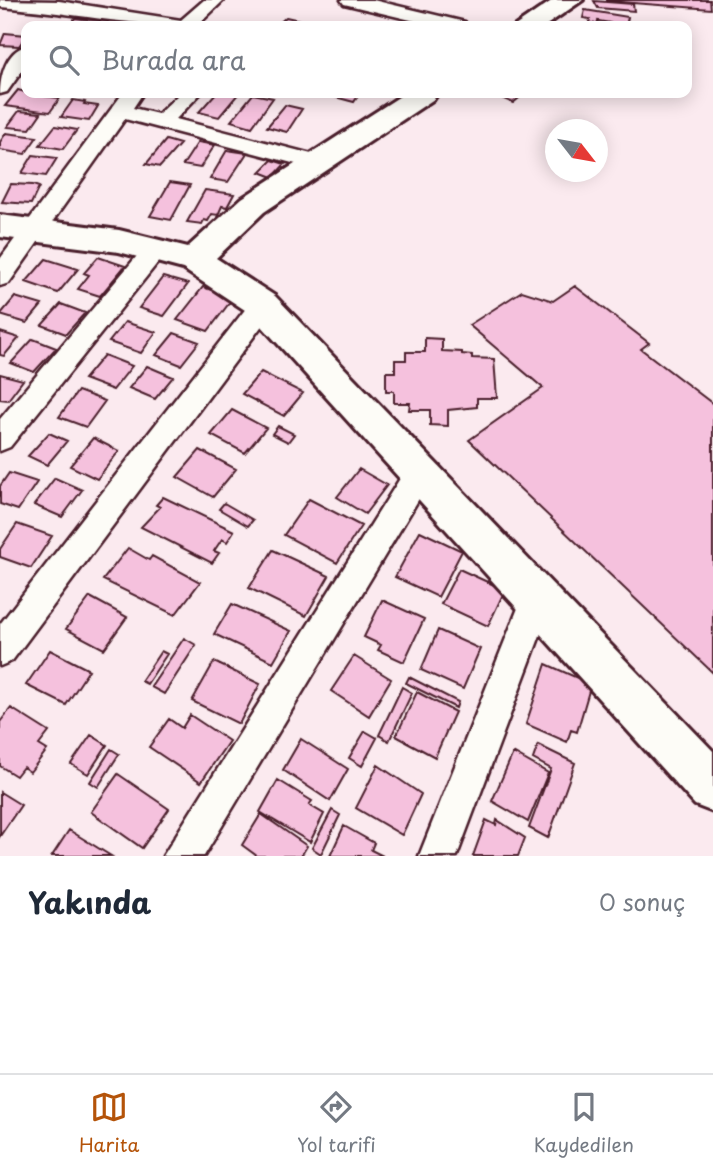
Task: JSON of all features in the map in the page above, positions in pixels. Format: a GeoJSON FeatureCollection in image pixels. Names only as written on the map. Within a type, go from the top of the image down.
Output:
{"type":"FeatureCollection","features":[{"type":"Feature","properties":{"kind":"street"},"geometry":{"type":"LineString","coordinates":[[189,21],[215,0]]}},
{"type":"Feature","properties":{"kind":"street"},"geometry":{"type":"LineString","coordinates":[[350,0],[437,21]]}},
{"type":"Feature","properties":{"kind":"street"},"geometry":{"type":"LineString","coordinates":[[536,21],[571,0]]}},
{"type":"Feature","properties":{"kind":"street"},"geometry":{"type":"LineString","coordinates":[[0,2],[59,6],[152,21]]}},
{"type":"Feature","properties":{"kind":"street"},"geometry":{"type":"LineString","coordinates":[[48,21],[59,6]]}},
{"type":"Feature","properties":{"kind":"street"},"geometry":{"type":"LineString","coordinates":[[0,88],[21,59]]}},
{"type":"Feature","properties":{"kind":"street"},"geometry":{"type":"LineString","coordinates":[[162,122],[186,98]]}},
{"type":"Feature","properties":{"kind":"street"},"geometry":{"type":"LineString","coordinates":[[194,260],[253,205],[416,98]]}},
{"type":"Feature","properties":{"kind":"street"},"geometry":{"type":"LineString","coordinates":[[0,277],[18,228],[127,102],[162,122],[315,162]]}},
{"type":"Feature","properties":{"kind":"street"},"geometry":{"type":"LineString","coordinates":[[18,228],[119,241],[194,260],[263,305],[713,787]]}},
{"type":"Feature","properties":{"kind":"street"},"geometry":{"type":"LineString","coordinates":[[0,439],[155,250]]}},
{"type":"Feature","properties":{"kind":"street"},"geometry":{"type":"LineString","coordinates":[[0,650],[263,305]]}},
{"type":"Feature","properties":{"kind":"street"},"geometry":{"type":"LineString","coordinates":[[182,856],[419,472]]}},
{"type":"Feature","properties":{"kind":"street"},"geometry":{"type":"LineString","coordinates":[[438,856],[538,598]]}},
{"type":"Feature","properties":{"kind":"building"},"geometry":{"type":"Polygon","coordinates":[[[607,0],[710,0],[711,9],[607,1],[607,0]]]}},
{"type":"Feature","properties":{"kind":"building"},"geometry":{"type":"Polygon","coordinates":[[[594,1],[633,4],[634,11],[598,8],[594,1]]]}},
{"type":"Feature","properties":{"kind":"building"},"geometry":{"type":"Polygon","coordinates":[[[585,10],[628,17],[627,21],[590,21],[583,18],[585,10]]]}},
{"type":"Feature","properties":{"kind":"building"},"geometry":{"type":"Polygon","coordinates":[[[286,17],[300,20],[299,21],[282,21],[286,17]]]}},
{"type":"Feature","properties":{"kind":"building"},"geometry":{"type":"Polygon","coordinates":[[[75,18],[100,21],[73,21],[75,18]]]}},
{"type":"Feature","properties":{"kind":"building"},"geometry":{"type":"Polygon","coordinates":[[[5,33],[21,35],[19,46],[0,45],[5,33]]]}},
{"type":"Feature","properties":{"kind":"building"},"geometry":{"type":"Polygon","coordinates":[[[18,90],[21,91],[21,98],[60,98],[50,112],[5,106],[18,90]]]}},
{"type":"Feature","properties":{"kind":"building"},"geometry":{"type":"Polygon","coordinates":[[[212,98],[235,98],[219,117],[199,112],[212,98]]]}},
{"type":"Feature","properties":{"kind":"building"},"geometry":{"type":"Polygon","coordinates":[[[250,98],[273,98],[252,127],[231,121],[250,98]]]}},
{"type":"Feature","properties":{"kind":"building"},"geometry":{"type":"Polygon","coordinates":[[[339,98],[357,98],[354,102],[339,98]]]}},
{"type":"Feature","properties":{"kind":"building"},"geometry":{"type":"Polygon","coordinates":[[[502,98],[519,98],[513,103],[502,98]]]}},
{"type":"Feature","properties":{"kind":"building"},"geometry":{"type":"Polygon","coordinates":[[[73,100],[98,106],[89,121],[61,117],[73,100]]]}},
{"type":"Feature","properties":{"kind":"building"},"geometry":{"type":"Polygon","coordinates":[[[285,105],[302,109],[287,132],[267,127],[285,105]]]}},
{"type":"Feature","properties":{"kind":"building"},"geometry":{"type":"Polygon","coordinates":[[[19,111],[41,113],[30,129],[7,127],[19,111]]]}},
{"type":"Feature","properties":{"kind":"building"},"geometry":{"type":"Polygon","coordinates":[[[55,126],[77,130],[63,149],[40,145],[55,126]]]}},
{"type":"Feature","properties":{"kind":"building"},"geometry":{"type":"Polygon","coordinates":[[[6,133],[37,137],[25,154],[0,150],[0,142],[6,133]]]}},
{"type":"Feature","properties":{"kind":"building"},"geometry":{"type":"Polygon","coordinates":[[[166,140],[180,144],[160,167],[146,164],[166,140]]]}},
{"type":"Feature","properties":{"kind":"building"},"geometry":{"type":"Polygon","coordinates":[[[198,142],[215,145],[200,168],[183,165],[198,142]]]}},
{"type":"Feature","properties":{"kind":"building"},"geometry":{"type":"Polygon","coordinates":[[[227,150],[247,153],[228,182],[210,179],[227,150]]]}},
{"type":"Feature","properties":{"kind":"building"},"geometry":{"type":"Polygon","coordinates":[[[33,155],[57,158],[46,176],[22,173],[33,155]]]}},
{"type":"Feature","properties":{"kind":"building"},"geometry":{"type":"Polygon","coordinates":[[[272,160],[285,164],[273,177],[260,172],[272,160]]]}},
{"type":"Feature","properties":{"kind":"building"},"geometry":{"type":"Polygon","coordinates":[[[170,182],[190,185],[171,220],[150,216],[170,182]]]}},
{"type":"Feature","properties":{"kind":"building"},"geometry":{"type":"Polygon","coordinates":[[[11,184],[39,187],[31,204],[2,202],[11,184]]]}},
{"type":"Feature","properties":{"kind":"building"},"geometry":{"type":"Polygon","coordinates":[[[205,190],[234,194],[227,207],[222,206],[218,215],[212,214],[208,221],[204,220],[202,224],[187,222],[205,190]]]}},
{"type":"Feature","properties":{"kind":"building"},"geometry":{"type":"Polygon","coordinates":[[[98,257],[125,266],[100,296],[78,289],[89,275],[84,273],[98,257]]]}},
{"type":"Feature","properties":{"kind":"building"},"geometry":{"type":"Polygon","coordinates":[[[46,259],[78,269],[58,293],[26,282],[46,259]]]}},
{"type":"Feature","properties":{"kind":"building"},"geometry":{"type":"Polygon","coordinates":[[[163,277],[188,284],[164,316],[139,308],[163,277]]]}},
{"type":"Feature","properties":{"kind":"building"},"geometry":{"type":"Polygon","coordinates":[[[575,286],[649,343],[641,349],[713,404],[713,673],[469,440],[543,388],[469,325],[522,291],[553,301],[575,286]]]}},
{"type":"Feature","properties":{"kind":"building"},"geometry":{"type":"Polygon","coordinates":[[[203,287],[233,298],[208,331],[177,320],[203,287]]]}},
{"type":"Feature","properties":{"kind":"building"},"geometry":{"type":"Polygon","coordinates":[[[15,297],[42,305],[27,323],[0,315],[15,297]]]}},
{"type":"Feature","properties":{"kind":"building"},"geometry":{"type":"Polygon","coordinates":[[[61,304],[85,313],[66,334],[42,325],[61,304]]]}},
{"type":"Feature","properties":{"kind":"building"},"geometry":{"type":"Polygon","coordinates":[[[125,322],[156,332],[141,353],[109,342],[125,322]]]}},
{"type":"Feature","properties":{"kind":"building"},"geometry":{"type":"Polygon","coordinates":[[[0,332],[19,338],[4,356],[0,355],[0,332]]]}},
{"type":"Feature","properties":{"kind":"building"},"geometry":{"type":"Polygon","coordinates":[[[174,333],[199,342],[181,365],[156,355],[174,333]]]}},
{"type":"Feature","properties":{"kind":"building"},"geometry":{"type":"Polygon","coordinates":[[[425,338],[442,339],[442,351],[462,352],[472,355],[472,358],[494,359],[497,398],[477,398],[477,407],[448,410],[448,426],[430,425],[430,410],[409,410],[410,403],[394,403],[394,391],[386,391],[386,372],[395,372],[395,360],[406,360],[406,352],[425,352],[425,338]]]}},
{"type":"Feature","properties":{"kind":"building"},"geometry":{"type":"Polygon","coordinates":[[[33,339],[56,348],[34,372],[11,363],[33,339]]]}},
{"type":"Feature","properties":{"kind":"building"},"geometry":{"type":"Polygon","coordinates":[[[104,355],[132,366],[113,390],[84,379],[104,355]]]}},
{"type":"Feature","properties":{"kind":"building"},"geometry":{"type":"Polygon","coordinates":[[[147,366],[173,377],[155,399],[129,388],[147,366]]]}},
{"type":"Feature","properties":{"kind":"building"},"geometry":{"type":"Polygon","coordinates":[[[261,372],[303,393],[284,416],[242,394],[261,372]]]}},
{"type":"Feature","properties":{"kind":"building"},"geometry":{"type":"Polygon","coordinates":[[[0,374],[23,380],[8,400],[0,399],[0,374]]]}},
{"type":"Feature","properties":{"kind":"building"},"geometry":{"type":"Polygon","coordinates":[[[78,391],[105,401],[86,427],[59,417],[78,391]]]}},
{"type":"Feature","properties":{"kind":"building"},"geometry":{"type":"Polygon","coordinates":[[[232,410],[266,428],[245,453],[211,435],[232,410]]]}},
{"type":"Feature","properties":{"kind":"building"},"geometry":{"type":"Polygon","coordinates":[[[278,426],[294,434],[288,442],[272,434],[278,426]]]}},
{"type":"Feature","properties":{"kind":"building"},"geometry":{"type":"Polygon","coordinates":[[[49,433],[67,441],[47,465],[28,456],[49,433]]]}},
{"type":"Feature","properties":{"kind":"building"},"geometry":{"type":"Polygon","coordinates":[[[93,438],[119,451],[97,479],[70,466],[93,438]]]}},
{"type":"Feature","properties":{"kind":"building"},"geometry":{"type":"Polygon","coordinates":[[[200,450],[236,469],[213,497],[177,477],[200,450]]]}},
{"type":"Feature","properties":{"kind":"building"},"geometry":{"type":"Polygon","coordinates":[[[359,469],[387,485],[365,514],[337,497],[359,469]]]}},
{"type":"Feature","properties":{"kind":"building"},"geometry":{"type":"Polygon","coordinates":[[[9,473],[37,482],[18,510],[0,504],[0,486],[9,473]]]}},
{"type":"Feature","properties":{"kind":"building"},"geometry":{"type":"Polygon","coordinates":[[[55,478],[82,490],[62,517],[34,505],[55,478]]]}},
{"type":"Feature","properties":{"kind":"building"},"geometry":{"type":"Polygon","coordinates":[[[163,497],[234,531],[227,542],[222,539],[214,551],[219,553],[212,563],[141,527],[160,507],[156,505],[163,497]]]}},
{"type":"Feature","properties":{"kind":"building"},"geometry":{"type":"Polygon","coordinates":[[[309,499],[361,526],[337,563],[284,535],[309,499]]]}},
{"type":"Feature","properties":{"kind":"building"},"geometry":{"type":"Polygon","coordinates":[[[224,503],[253,520],[248,526],[219,509],[224,503]]]}},
{"type":"Feature","properties":{"kind":"building"},"geometry":{"type":"Polygon","coordinates":[[[17,524],[52,536],[31,568],[0,557],[0,549],[17,524]]]}},
{"type":"Feature","properties":{"kind":"building"},"geometry":{"type":"Polygon","coordinates":[[[420,531],[462,551],[438,597],[395,577],[420,531]]]}},
{"type":"Feature","properties":{"kind":"building"},"geometry":{"type":"Polygon","coordinates":[[[128,548],[149,560],[152,556],[200,582],[175,615],[103,580],[128,548]]]}},
{"type":"Feature","properties":{"kind":"building"},"geometry":{"type":"Polygon","coordinates":[[[273,550],[329,576],[306,616],[249,588],[273,550]]]}},
{"type":"Feature","properties":{"kind":"building"},"geometry":{"type":"Polygon","coordinates":[[[459,569],[505,590],[488,626],[441,604],[459,569]]]}},
{"type":"Feature","properties":{"kind":"building"},"geometry":{"type":"Polygon","coordinates":[[[90,597],[127,617],[104,649],[66,629],[90,597]]]}},
{"type":"Feature","properties":{"kind":"building"},"geometry":{"type":"Polygon","coordinates":[[[382,600],[424,619],[404,662],[378,650],[381,645],[364,637],[382,600]]]}},
{"type":"Feature","properties":{"kind":"building"},"geometry":{"type":"Polygon","coordinates":[[[232,604],[291,631],[273,662],[214,634],[232,604]]]}},
{"type":"Feature","properties":{"kind":"building"},"geometry":{"type":"Polygon","coordinates":[[[438,630],[480,649],[463,689],[421,670],[438,630]]]}},
{"type":"Feature","properties":{"kind":"building"},"geometry":{"type":"Polygon","coordinates":[[[184,638],[196,645],[164,694],[151,687],[184,638]]]}},
{"type":"Feature","properties":{"kind":"building"},"geometry":{"type":"Polygon","coordinates":[[[50,650],[89,670],[66,705],[26,685],[50,650]]]}},
{"type":"Feature","properties":{"kind":"building"},"geometry":{"type":"Polygon","coordinates":[[[161,651],[167,654],[147,684],[141,681],[161,651]]]}},
{"type":"Feature","properties":{"kind":"building"},"geometry":{"type":"Polygon","coordinates":[[[354,656],[391,679],[369,716],[331,691],[354,656]]]}},
{"type":"Feature","properties":{"kind":"building"},"geometry":{"type":"Polygon","coordinates":[[[214,662],[260,684],[239,724],[192,701],[214,662]]]}},
{"type":"Feature","properties":{"kind":"building"},"geometry":{"type":"Polygon","coordinates":[[[546,664],[591,684],[577,732],[571,730],[567,742],[526,724],[546,664]]]}},
{"type":"Feature","properties":{"kind":"building"},"geometry":{"type":"Polygon","coordinates":[[[409,677],[458,702],[456,708],[406,683],[409,677]]]}},
{"type":"Feature","properties":{"kind":"building"},"geometry":{"type":"Polygon","coordinates":[[[402,687],[412,693],[389,741],[379,735],[402,687]]]}},
{"type":"Feature","properties":{"kind":"building"},"geometry":{"type":"Polygon","coordinates":[[[417,692],[455,712],[435,757],[396,736],[417,692]]]}},
{"type":"Feature","properties":{"kind":"building"},"geometry":{"type":"Polygon","coordinates":[[[11,708],[49,732],[39,745],[47,750],[30,772],[23,767],[16,776],[0,766],[0,722],[11,708]]]}},
{"type":"Feature","properties":{"kind":"building"},"geometry":{"type":"Polygon","coordinates":[[[190,715],[229,741],[201,782],[149,747],[169,719],[182,728],[190,715]]]}},
{"type":"Feature","properties":{"kind":"building"},"geometry":{"type":"Polygon","coordinates":[[[365,731],[377,738],[362,766],[349,758],[365,731]]]}},
{"type":"Feature","properties":{"kind":"building"},"geometry":{"type":"Polygon","coordinates":[[[91,735],[107,745],[88,774],[71,764],[91,735]]]}},
{"type":"Feature","properties":{"kind":"building"},"geometry":{"type":"Polygon","coordinates":[[[301,739],[348,769],[330,801],[283,770],[301,739]]]}},
{"type":"Feature","properties":{"kind":"building"},"geometry":{"type":"Polygon","coordinates":[[[538,745],[575,763],[548,838],[529,828],[551,769],[533,759],[538,745]]]}},
{"type":"Feature","properties":{"kind":"building"},"geometry":{"type":"Polygon","coordinates":[[[111,749],[119,754],[98,787],[90,782],[111,749]]]}},
{"type":"Feature","properties":{"kind":"building"},"geometry":{"type":"Polygon","coordinates":[[[513,753],[548,773],[528,822],[492,801],[513,753]]]}},
{"type":"Feature","properties":{"kind":"building"},"geometry":{"type":"Polygon","coordinates":[[[378,765],[421,794],[402,835],[356,808],[378,765]]]}},
{"type":"Feature","properties":{"kind":"building"},"geometry":{"type":"Polygon","coordinates":[[[118,774],[169,809],[142,848],[91,812],[118,774]]]}},
{"type":"Feature","properties":{"kind":"building"},"geometry":{"type":"Polygon","coordinates":[[[278,780],[312,801],[309,805],[324,814],[310,842],[260,812],[278,780]]]}},
{"type":"Feature","properties":{"kind":"building"},"geometry":{"type":"Polygon","coordinates":[[[0,792],[21,805],[0,836],[0,792]]]}},
{"type":"Feature","properties":{"kind":"building"},"geometry":{"type":"Polygon","coordinates":[[[332,810],[340,815],[321,854],[312,848],[332,810]]]}},
{"type":"Feature","properties":{"kind":"building"},"geometry":{"type":"Polygon","coordinates":[[[261,814],[307,846],[301,856],[257,856],[242,845],[261,814]]]}},
{"type":"Feature","properties":{"kind":"building"},"geometry":{"type":"Polygon","coordinates":[[[486,820],[496,825],[497,820],[525,838],[518,856],[473,856],[486,820]]]}},
{"type":"Feature","properties":{"kind":"building"},"geometry":{"type":"Polygon","coordinates":[[[344,826],[374,843],[371,850],[383,856],[330,856],[344,826]]]}},
{"type":"Feature","properties":{"kind":"building"},"geometry":{"type":"Polygon","coordinates":[[[69,830],[111,856],[52,856],[69,830]]]}}]}
